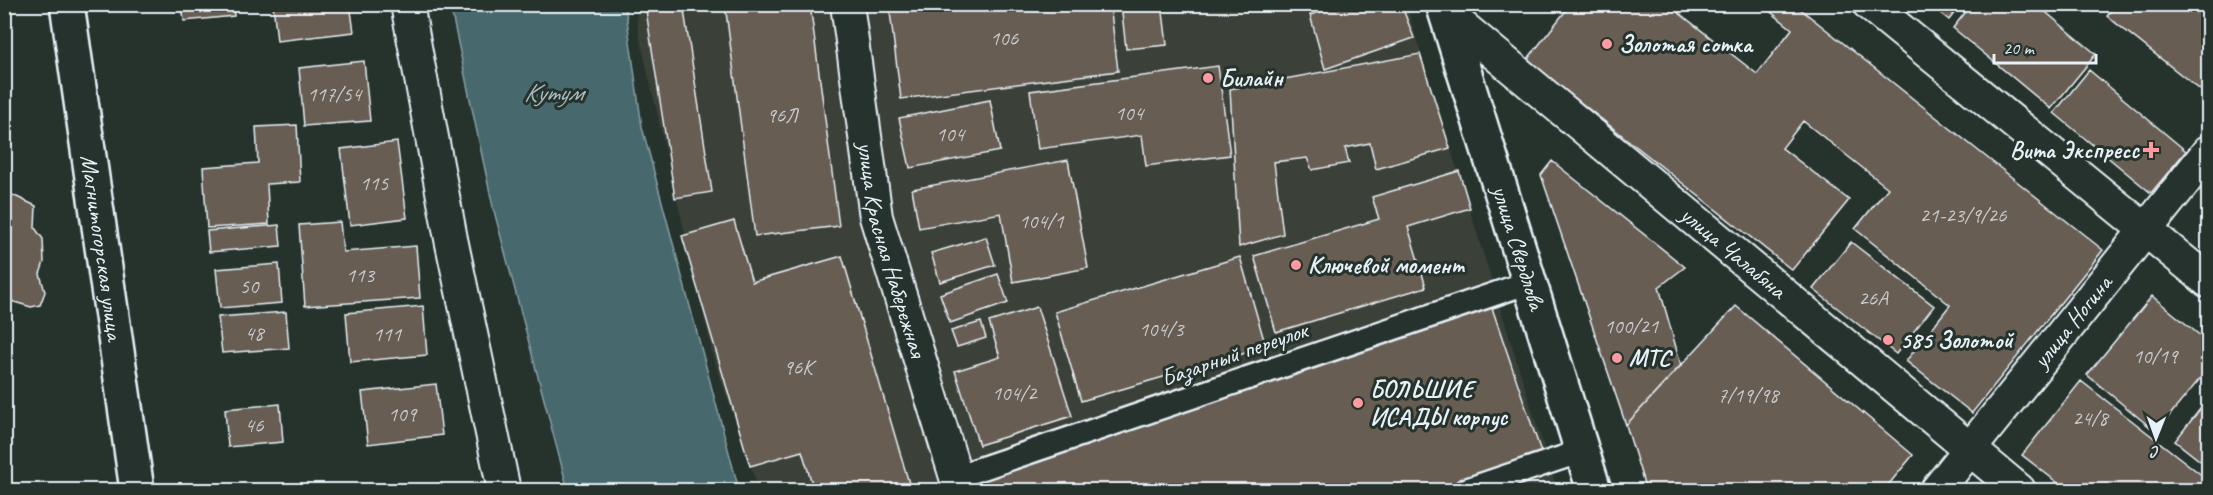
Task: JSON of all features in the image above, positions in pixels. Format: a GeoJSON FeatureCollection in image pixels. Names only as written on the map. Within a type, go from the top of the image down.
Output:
{"type":"FeatureCollection","features":[{"type":"Feature","properties":{"kind":"main road","name":"Магнитогорская улица"},"geometry":{"type":"LineString","coordinates":[[67,4],[137,490]]}},
{"type":"Feature","properties":{"kind":"main road","name":"улица Свердлова"},"geometry":{"type":"LineString","coordinates":[[1445,9],[1594,490]]}},
{"type":"Feature","properties":{"kind":"street"},"geometry":{"type":"LineString","coordinates":[[407,4],[451,239],[504,490]]}},
{"type":"Feature","properties":{"kind":"street","name":"улица Красная Набережная"},"geometry":{"type":"LineString","coordinates":[[847,4],[876,217],[958,484]]}},
{"type":"Feature","properties":{"kind":"street"},"geometry":{"type":"LineString","coordinates":[[1869,4],[2208,281]]}},
{"type":"Feature","properties":{"kind":"street","name":"улица Чалабяна"},"geometry":{"type":"LineString","coordinates":[[1445,9],[1969,451],[2019,490]]}},
{"type":"Feature","properties":{"kind":"street","name":"улица Ногина"},"geometry":{"type":"LineString","coordinates":[[1936,490],[2208,152]]}},
{"type":"Feature","properties":{"kind":"street","name":"Базарный переулок"},"geometry":{"type":"LineString","coordinates":[[958,484],[1530,282]]}},
{"type":"Feature","properties":{"kind":"street"},"geometry":{"type":"LineString","coordinates":[[1466,490],[1582,451]]}},
{"type":"Feature","properties":{"kind":"shaded area"},"geometry":{"type":"Polygon","coordinates":[[[636,5],[833,5],[882,298],[945,490],[759,490],[713,356],[638,30],[636,5]]]}},
{"type":"Feature","properties":{"kind":"shaded area"},"geometry":{"type":"Polygon","coordinates":[[[859,5],[1406,5],[1557,490],[976,490],[886,216],[859,5]]]}},
{"type":"Feature","properties":{"kind":"water","name":"Кутум"},"geometry":{"type":"Polygon","coordinates":[[[450,5],[625,5],[642,127],[739,490],[568,490],[493,207],[450,5]]]}},
{"type":"Feature","properties":{"kind":"building"},"geometry":{"type":"Polygon","coordinates":[[[182,4],[233,4],[234,16],[184,21],[182,4]]]}},
{"type":"Feature","properties":{"kind":"building"},"geometry":{"type":"Polygon","coordinates":[[[273,4],[350,4],[354,32],[277,41],[273,4]]]}},
{"type":"Feature","properties":{"kind":"building"},"geometry":{"type":"Polygon","coordinates":[[[645,4],[683,4],[712,192],[675,198],[645,4]]]}},
{"type":"Feature","properties":{"kind":"building"},"geometry":{"type":"Polygon","coordinates":[[[725,4],[810,4],[839,226],[755,236],[725,4]]]}},
{"type":"Feature","properties":{"kind":"building"},"geometry":{"type":"Polygon","coordinates":[[[889,4],[1110,4],[1118,71],[901,99],[889,4]]]}},
{"type":"Feature","properties":{"kind":"building"},"geometry":{"type":"Polygon","coordinates":[[[1121,4],[1162,4],[1167,45],[1126,49],[1121,4]]]}},
{"type":"Feature","properties":{"kind":"building"},"geometry":{"type":"Polygon","coordinates":[[[1344,4],[1401,4],[1414,38],[1325,69],[1310,15],[1344,4]]]}},
{"type":"Feature","properties":{"kind":"building"},"geometry":{"type":"Polygon","coordinates":[[[1571,4],[1604,4],[1613,11],[1619,4],[1684,4],[1678,12],[1757,74],[1792,29],[1761,4],[1794,4],[2103,250],[1972,413],[1906,361],[1950,305],[1855,229],[1888,188],[1803,121],[1782,148],[1849,200],[1792,270],[1527,60],[1571,4]]]}},
{"type":"Feature","properties":{"kind":"building"},"geometry":{"type":"Polygon","coordinates":[[[1929,4],[1961,4],[1949,20],[1929,4]]]}},
{"type":"Feature","properties":{"kind":"building"},"geometry":{"type":"Polygon","coordinates":[[[1972,4],[2036,4],[2096,54],[2051,109],[1953,28],[1972,4]]]}},
{"type":"Feature","properties":{"kind":"building"},"geometry":{"type":"Polygon","coordinates":[[[2116,4],[2208,4],[2208,96],[2107,16],[2116,4]]]}},
{"type":"Feature","properties":{"kind":"building"},"geometry":{"type":"Polygon","coordinates":[[[1420,54],[1450,148],[1376,169],[1370,143],[1345,148],[1349,163],[1312,170],[1307,158],[1274,162],[1283,234],[1239,247],[1230,89],[1420,54]]]}},
{"type":"Feature","properties":{"kind":"building"},"geometry":{"type":"Polygon","coordinates":[[[364,61],[370,121],[304,126],[299,68],[364,61]]]}},
{"type":"Feature","properties":{"kind":"building"},"geometry":{"type":"Polygon","coordinates":[[[1218,66],[1230,155],[1146,166],[1142,135],[1038,149],[1030,91],[1218,66]]]}},
{"type":"Feature","properties":{"kind":"building"},"geometry":{"type":"Polygon","coordinates":[[[2089,70],[2186,151],[2151,193],[2054,113],[2089,70]]]}},
{"type":"Feature","properties":{"kind":"building"},"geometry":{"type":"Polygon","coordinates":[[[990,100],[1000,151],[910,168],[899,118],[990,100]]]}},
{"type":"Feature","properties":{"kind":"building"},"geometry":{"type":"Polygon","coordinates":[[[297,125],[300,182],[267,184],[269,224],[207,228],[203,167],[258,163],[256,127],[297,125]]]}},
{"type":"Feature","properties":{"kind":"building"},"geometry":{"type":"Polygon","coordinates":[[[397,142],[407,218],[350,225],[341,149],[397,142]]]}},
{"type":"Feature","properties":{"kind":"building"},"geometry":{"type":"Polygon","coordinates":[[[1068,160],[1088,268],[1013,282],[1001,213],[919,228],[912,189],[1068,160]]]}},
{"type":"Feature","properties":{"kind":"building"},"geometry":{"type":"Polygon","coordinates":[[[1552,161],[1685,267],[1659,287],[1681,365],[1626,425],[1541,175],[1552,161]]]}},
{"type":"Feature","properties":{"kind":"building"},"geometry":{"type":"Polygon","coordinates":[[[1459,171],[1470,208],[1408,227],[1426,287],[1276,332],[1254,256],[1379,219],[1372,197],[1459,171]]]}},
{"type":"Feature","properties":{"kind":"building"},"geometry":{"type":"Polygon","coordinates":[[[4,191],[36,206],[35,228],[43,239],[44,262],[40,274],[45,292],[40,305],[31,307],[4,299],[4,191]]]}},
{"type":"Feature","properties":{"kind":"building"},"geometry":{"type":"Polygon","coordinates":[[[734,221],[752,282],[842,256],[911,490],[814,490],[802,451],[750,466],[682,236],[734,221]]]}},
{"type":"Feature","properties":{"kind":"building"},"geometry":{"type":"Polygon","coordinates":[[[340,222],[343,252],[416,246],[420,298],[305,306],[299,225],[340,222]]]}},
{"type":"Feature","properties":{"kind":"building"},"geometry":{"type":"Polygon","coordinates":[[[279,225],[281,246],[209,252],[207,231],[279,225]]]}},
{"type":"Feature","properties":{"kind":"building"},"geometry":{"type":"Polygon","coordinates":[[[986,237],[995,265],[940,282],[931,253],[986,237]]]}},
{"type":"Feature","properties":{"kind":"building"},"geometry":{"type":"Polygon","coordinates":[[[1851,242],[1934,306],[1896,354],[1813,289],[1851,242]]]}},
{"type":"Feature","properties":{"kind":"building"},"geometry":{"type":"Polygon","coordinates":[[[1240,257],[1266,347],[1081,401],[1055,312],[1240,257]]]}},
{"type":"Feature","properties":{"kind":"building"},"geometry":{"type":"Polygon","coordinates":[[[279,264],[282,303],[220,308],[216,269],[279,264]]]}},
{"type":"Feature","properties":{"kind":"building"},"geometry":{"type":"Polygon","coordinates":[[[998,274],[1008,303],[950,323],[940,294],[998,274]]]}},
{"type":"Feature","properties":{"kind":"building"},"geometry":{"type":"Polygon","coordinates":[[[2152,296],[2208,342],[2208,369],[2156,432],[2087,375],[2152,296]]]}},
{"type":"Feature","properties":{"kind":"building","name":"БОЛЬШИЕ ИСАДЫ корпус"},"geometry":{"type":"Polygon","coordinates":[[[1490,302],[1542,455],[1438,490],[986,490],[980,475],[1490,302]]]}},
{"type":"Feature","properties":{"kind":"building"},"geometry":{"type":"Polygon","coordinates":[[[423,306],[427,355],[350,362],[346,313],[423,306]]]}},
{"type":"Feature","properties":{"kind":"building"},"geometry":{"type":"Polygon","coordinates":[[[1736,306],[1913,455],[1884,490],[1646,490],[1626,425],[1736,306]]]}},
{"type":"Feature","properties":{"kind":"building"},"geometry":{"type":"Polygon","coordinates":[[[1037,307],[1072,416],[979,445],[955,371],[1000,357],[989,322],[1037,307]]]}},
{"type":"Feature","properties":{"kind":"building"},"geometry":{"type":"Polygon","coordinates":[[[286,312],[289,348],[222,353],[218,317],[286,312]]]}},
{"type":"Feature","properties":{"kind":"building"},"geometry":{"type":"Polygon","coordinates":[[[981,322],[986,338],[957,347],[951,331],[981,322]]]}},
{"type":"Feature","properties":{"kind":"building"},"geometry":{"type":"Polygon","coordinates":[[[2081,381],[2208,480],[2206,490],[2067,490],[2022,455],[2081,381]]]}},
{"type":"Feature","properties":{"kind":"building"},"geometry":{"type":"Polygon","coordinates":[[[436,384],[442,435],[368,444],[362,392],[436,384]]]}},
{"type":"Feature","properties":{"kind":"building"},"geometry":{"type":"Polygon","coordinates":[[[2208,399],[2208,467],[2175,441],[2208,399]]]}},
{"type":"Feature","properties":{"kind":"building"},"geometry":{"type":"Polygon","coordinates":[[[280,404],[283,442],[228,447],[225,409],[280,404]]]}},
{"type":"Feature","properties":{"kind":"place","name":"Золотая сотка"},"geometry":{"type":"Point","coordinates":[1607,44]}},
{"type":"Feature","properties":{"kind":"place","name":"Билайн"},"geometry":{"type":"Point","coordinates":[1208,78]}},
{"type":"Feature","properties":{"kind":"place","name":"Вита Экспресс"},"geometry":{"type":"Point","coordinates":[2151,150]}},
{"type":"Feature","properties":{"kind":"place","name":"Ключевой момент"},"geometry":{"type":"Point","coordinates":[1296,265]}},
{"type":"Feature","properties":{"kind":"place","name":"585 Золотой"},"geometry":{"type":"Point","coordinates":[1888,340]}},
{"type":"Feature","properties":{"kind":"place","name":"МТС"},"geometry":{"type":"Point","coordinates":[1617,358]}},
{"type":"Feature","properties":{"kind":"place","name":"БОЛЬШИЕ ИСАДЫ корпус"},"geometry":{"type":"Point","coordinates":[1358,403]}}]}
